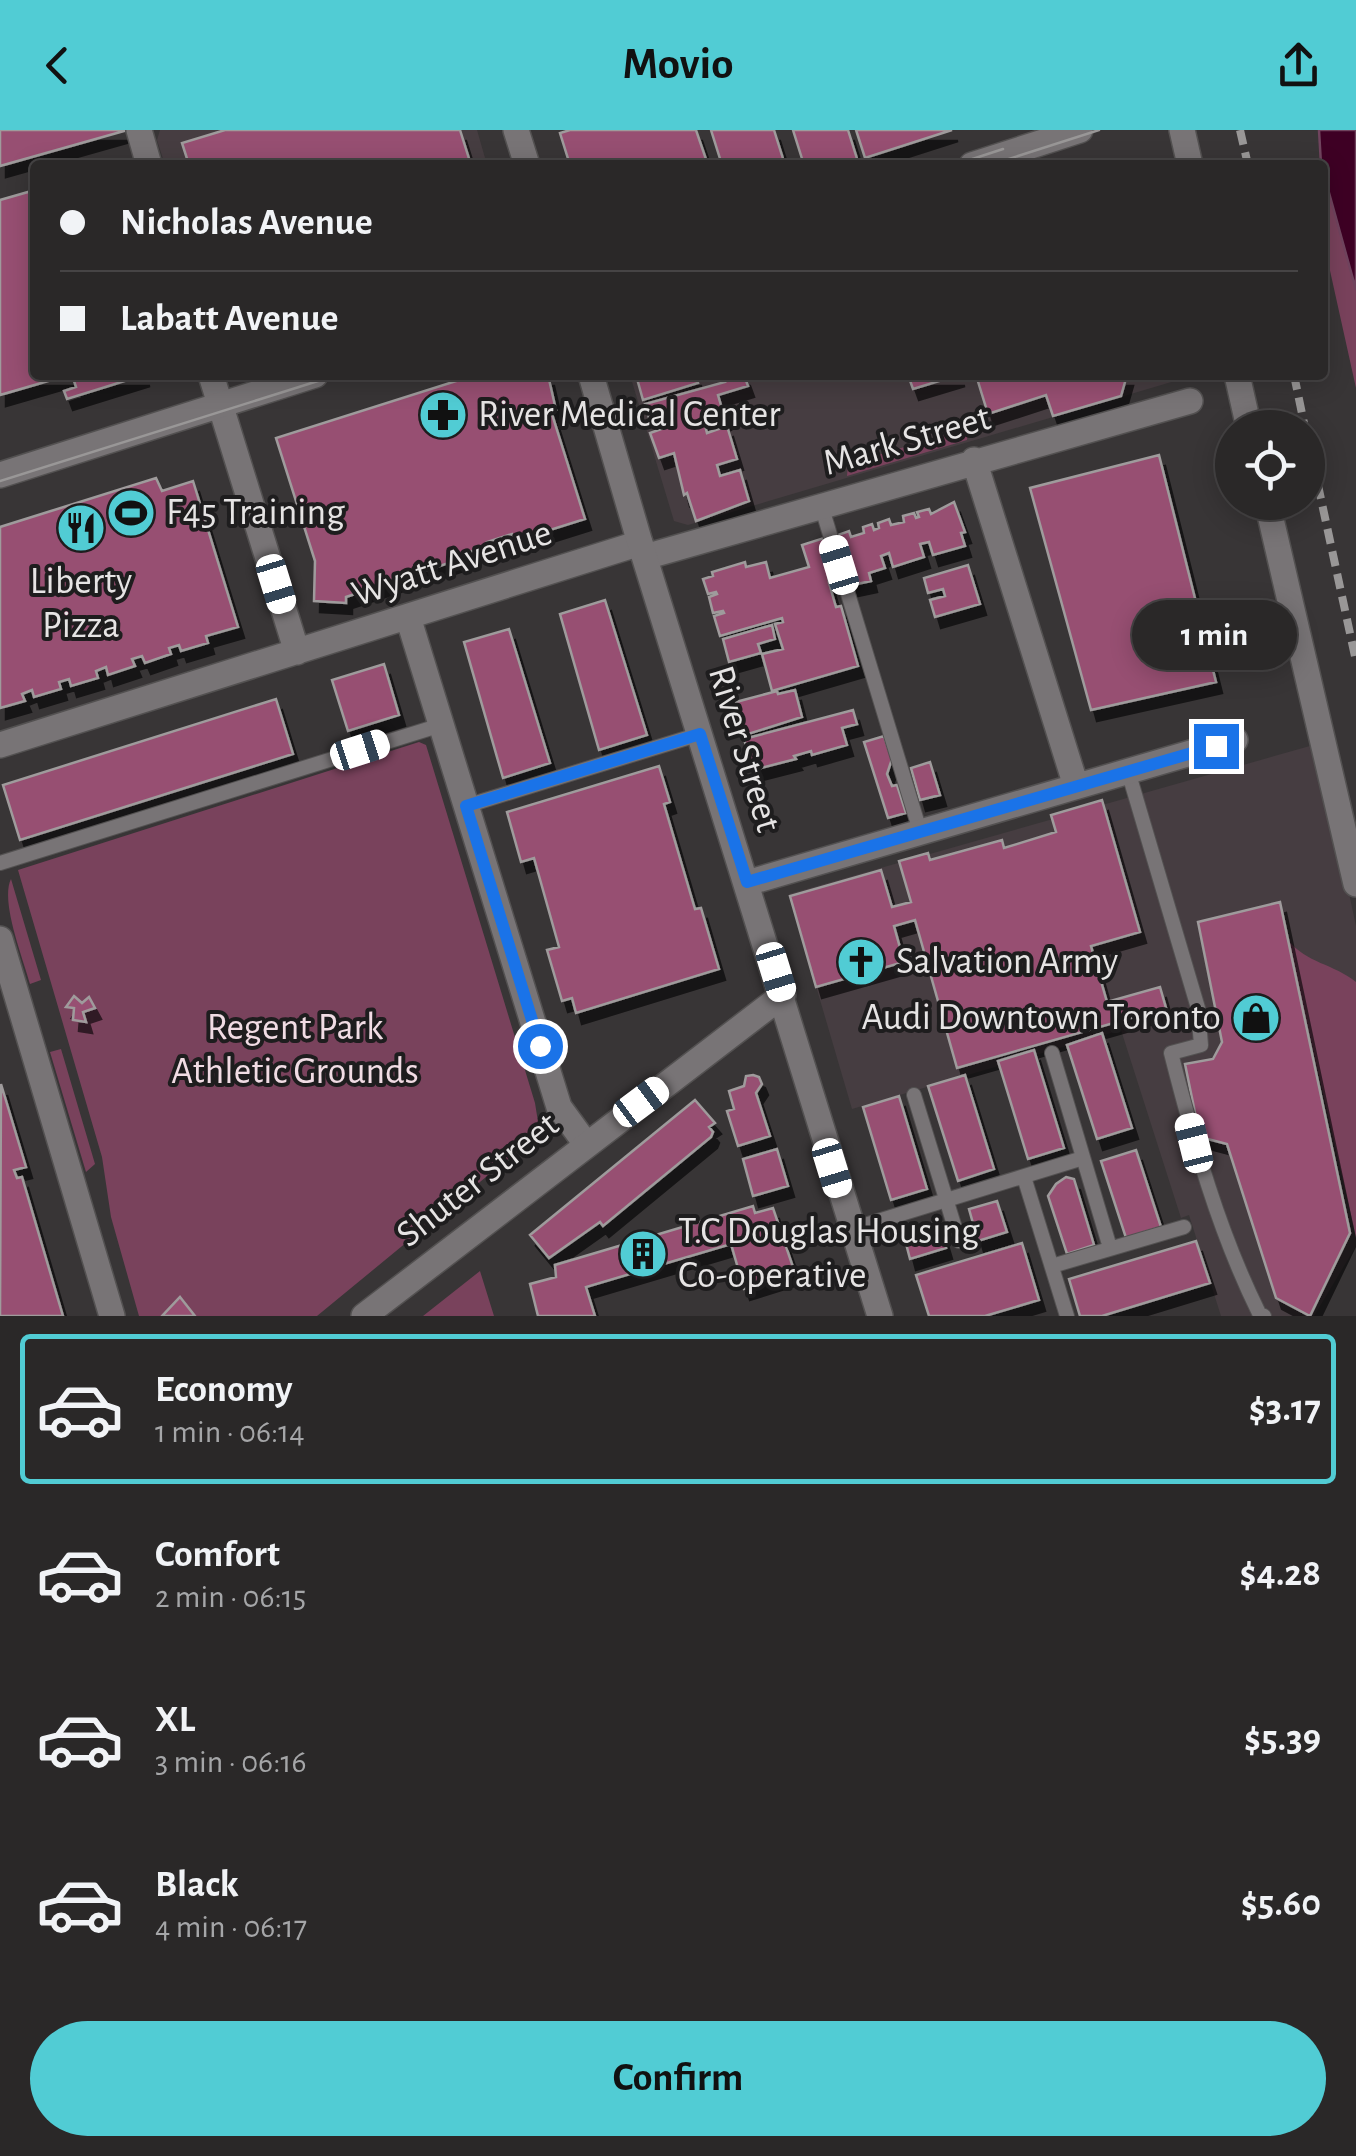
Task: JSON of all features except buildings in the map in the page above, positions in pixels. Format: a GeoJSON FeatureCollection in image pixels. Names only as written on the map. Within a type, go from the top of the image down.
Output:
{"type":"FeatureCollection","features":[{"type":"Feature","properties":{"kind":"street"},"geometry":{"type":"LineString","coordinates":[[139,130],[148,160]]}},
{"type":"Feature","properties":{"kind":"street"},"geometry":{"type":"LineString","coordinates":[[987,160],[1080,130]]}},
{"type":"Feature","properties":{"kind":"street"},"geometry":{"type":"LineString","coordinates":[[1182,130],[1189,160]]}},
{"type":"Feature","properties":{"kind":"street"},"geometry":{"type":"LineString","coordinates":[[522,132],[526,160]]}},
{"type":"Feature","properties":{"kind":"street"},"geometry":{"type":"LineString","coordinates":[[212,380],[297,652]]}},
{"type":"Feature","properties":{"kind":"street"},"geometry":{"type":"LineString","coordinates":[[0,475],[299,380]]}},
{"type":"Feature","properties":{"kind":"street","name":"River Street"},"geometry":{"type":"LineString","coordinates":[[592,380],[880,1316]]}},
{"type":"Feature","properties":{"kind":"street"},"geometry":{"type":"LineString","coordinates":[[1238,380],[1245,410]]}},
{"type":"Feature","properties":{"kind":"street","name":"Mark Street"},"geometry":{"type":"LineString","coordinates":[[643,550],[821,505],[1190,401]]}},
{"type":"Feature","properties":{"kind":"street"},"geometry":{"type":"LineString","coordinates":[[974,460],[1076,786]]}},
{"type":"Feature","properties":{"kind":"street"},"geometry":{"type":"LineString","coordinates":[[1271,520],[1356,884]]}},
{"type":"Feature","properties":{"kind":"street","name":"Wyatt Avenue"},"geometry":{"type":"LineString","coordinates":[[0,746],[408,618],[643,550]]}},
{"type":"Feature","properties":{"kind":"street"},"geometry":{"type":"LineString","coordinates":[[408,618],[559,1107],[586,1144]]}},
{"type":"Feature","properties":{"kind":"street"},"geometry":{"type":"LineString","coordinates":[[747,882],[1235,740]]}},
{"type":"Feature","properties":{"kind":"street"},"geometry":{"type":"LineString","coordinates":[[0,939],[12,1028],[112,1316]]}},
{"type":"Feature","properties":{"kind":"street","name":"Shuter Street"},"geometry":{"type":"LineString","coordinates":[[364,1316],[783,995]]}},
{"type":"Feature","properties":{"kind":"lane"},"geometry":{"type":"LineString","coordinates":[[821,505],[920,831]]}},
{"type":"Feature","properties":{"kind":"lane"},"geometry":{"type":"LineString","coordinates":[[0,863],[442,725]]}},
{"type":"Feature","properties":{"kind":"lane"},"geometry":{"type":"LineString","coordinates":[[466,806],[700,734]]}},
{"type":"Feature","properties":{"kind":"lane"},"geometry":{"type":"LineString","coordinates":[[1128,771],[1198,1008],[1201,1045],[1171,1053],[1202,1173],[1236,1265],[1264,1316]]}},
{"type":"Feature","properties":{"kind":"lane"},"geometry":{"type":"LineString","coordinates":[[1052,1053],[1108,1241]]}},
{"type":"Feature","properties":{"kind":"lane"},"geometry":{"type":"LineString","coordinates":[[914,1095],[958,1242]]}},
{"type":"Feature","properties":{"kind":"lane"},"geometry":{"type":"LineString","coordinates":[[852,1229],[1083,1158]]}},
{"type":"Feature","properties":{"kind":"lane"},"geometry":{"type":"LineString","coordinates":[[1024,1176],[1067,1316]]}},
{"type":"Feature","properties":{"kind":"lane"},"geometry":{"type":"LineString","coordinates":[[1052,1266],[1184,1228]]}},
{"type":"Feature","properties":{"kind":"shaded area"},"geometry":{"type":"Polygon","coordinates":[[[160,130],[477,130],[486,160],[163,160],[157,140],[160,130]]]}},
{"type":"Feature","properties":{"kind":"shaded area"},"geometry":{"type":"Polygon","coordinates":[[[1319,130],[1356,130],[1356,290],[1328,189],[1328,160],[1321,160],[1319,130]]]}},
{"type":"Feature","properties":{"kind":"shaded area"},"geometry":{"type":"Polygon","coordinates":[[[632,380],[1178,380],[688,525],[674,521],[632,380]]]}},
{"type":"Feature","properties":{"kind":"shaded area"},"geometry":{"type":"Polygon","coordinates":[[[1317,744],[1356,926],[1356,1246],[1314,1316],[1221,1316],[1189,1215],[1181,1218],[1121,1030],[852,1109],[789,894],[1317,744]]]}},
{"type":"Feature","properties":{"kind":"green space"},"geometry":{"type":"Polygon","coordinates":[[[1328,190],[1356,290],[1356,388],[1328,262],[1328,190]]]}},
{"type":"Feature","properties":{"kind":"green space"},"geometry":{"type":"Polygon","coordinates":[[[961,430],[968,433],[967,440],[847,476],[848,464],[961,430]]]}},
{"type":"Feature","properties":{"kind":"green space","name":"Regent Park Athletic Grounds"},"geometry":{"type":"Polygon","coordinates":[[[419,742],[426,745],[535,1103],[539,1128],[536,1136],[317,1316],[139,1316],[111,1217],[102,1157],[18,870],[419,742]]]}},
{"type":"Feature","properties":{"kind":"green space"},"geometry":{"type":"Polygon","coordinates":[[[11,879],[41,980],[30,984],[10,915],[11,879]]]}},
{"type":"Feature","properties":{"kind":"green space"},"geometry":{"type":"Polygon","coordinates":[[[1288,940],[1303,954],[1356,982],[1356,1237],[1288,940]]]}},
{"type":"Feature","properties":{"kind":"green space"},"geometry":{"type":"Polygon","coordinates":[[[61,1049],[95,1164],[86,1172],[50,1052],[61,1049]]]}},
{"type":"Feature","properties":{"kind":"green space"},"geometry":{"type":"Polygon","coordinates":[[[480,1271],[494,1316],[423,1316],[480,1271]]]}},
{"type":"Feature","properties":{"kind":"tram line"},"geometry":{"type":"LineString","coordinates":[[1006,160],[1099,130]]}},
{"type":"Feature","properties":{"kind":"tram line"},"geometry":{"type":"LineString","coordinates":[[969,160],[1003,149]]}},
{"type":"Feature","properties":{"kind":"tram line"},"geometry":{"type":"LineString","coordinates":[[0,481],[321,380]]}},
{"type":"Feature","properties":{"kind":"railway"},"geometry":{"type":"LineString","coordinates":[[1240,130],[1247,160]]}},
{"type":"Feature","properties":{"kind":"railway"},"geometry":{"type":"LineString","coordinates":[[1295,380],[1301,410]]}},
{"type":"Feature","properties":{"kind":"railway"},"geometry":{"type":"LineString","coordinates":[[1325,518],[1356,661]]}},
{"type":"Feature","properties":{"kind":"place","name":"River Medical Center"},"geometry":{"type":"Point","coordinates":[443,415]}},
{"type":"Feature","properties":{"kind":"place","name":"F45 Training"},"geometry":{"type":"Point","coordinates":[131,513]}},
{"type":"Feature","properties":{"kind":"place","name":"Liberty Pizza"},"geometry":{"type":"Point","coordinates":[81,528]}},
{"type":"Feature","properties":{"kind":"place","name":"Salvation Army"},"geometry":{"type":"Point","coordinates":[861,962]}},
{"type":"Feature","properties":{"kind":"place","name":"Audi Downtown Toronto"},"geometry":{"type":"Point","coordinates":[1256,1018]}},
{"type":"Feature","properties":{"kind":"place","name":"T.C Douglas Housing Co-operative"},"geometry":{"type":"Point","coordinates":[643,1254]}},
{"type":"Feature","properties":{"kind":"route"},"geometry":{"type":"LineString","coordinates":[[540,1046],[466,806],[700,734],[747,882],[1216,746]]}}]}
